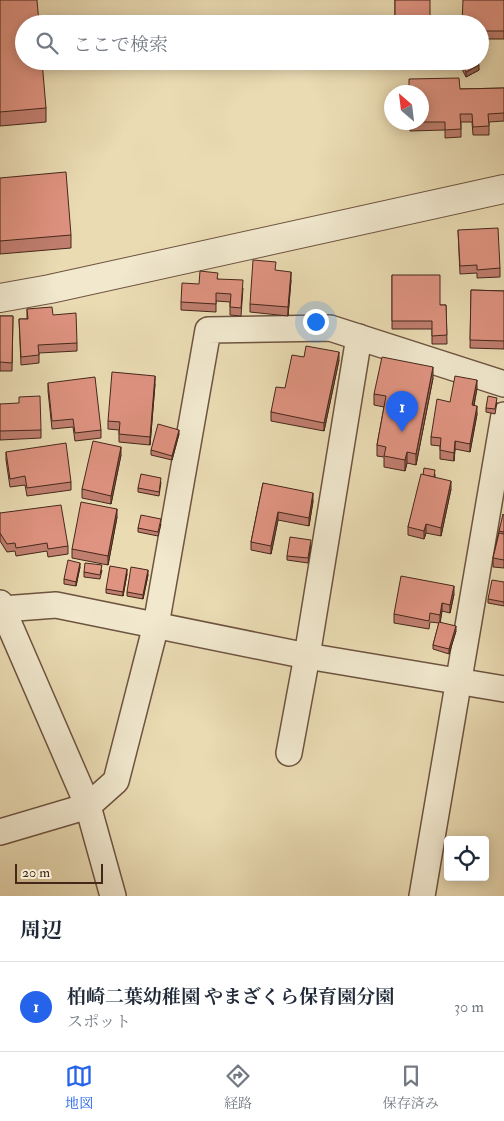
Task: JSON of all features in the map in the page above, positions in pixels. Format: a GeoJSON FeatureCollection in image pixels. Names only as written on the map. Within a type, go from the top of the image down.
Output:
{"type":"FeatureCollection","features":[{"type":"Feature","properties":{"kind":"street"},"geometry":{"type":"LineString","coordinates":[[0,298],[69,285],[504,189]]}},
{"type":"Feature","properties":{"kind":"street"},"geometry":{"type":"LineString","coordinates":[[0,832],[88,806],[116,781],[156,625],[208,330],[330,328],[504,384]]}},
{"type":"Feature","properties":{"kind":"street"},"geometry":{"type":"LineString","coordinates":[[289,753],[307,656],[359,337]]}},
{"type":"Feature","properties":{"kind":"street"},"geometry":{"type":"LineString","coordinates":[[422,896],[504,415]]}},
{"type":"Feature","properties":{"kind":"street"},"geometry":{"type":"LineString","coordinates":[[113,896],[88,806],[2,606],[56,605],[307,656],[504,689]]}},
{"type":"Feature","properties":{"kind":"building"},"geometry":{"type":"Polygon","coordinates":[[[0,0],[37,0],[38,15],[15,15],[15,70],[43,70],[46,108],[0,112],[0,0]]]}},
{"type":"Feature","properties":{"kind":"building"},"geometry":{"type":"Polygon","coordinates":[[[395,0],[430,0],[430,15],[395,15],[395,0]]]}},
{"type":"Feature","properties":{"kind":"building"},"geometry":{"type":"Polygon","coordinates":[[[463,0],[504,0],[504,31],[489,31],[489,15],[462,15],[463,0]]]}},
{"type":"Feature","properties":{"kind":"building"},"geometry":{"type":"Polygon","coordinates":[[[459,78],[460,89],[504,88],[504,113],[488,114],[489,126],[473,127],[472,114],[460,114],[461,129],[445,130],[445,122],[429,122],[429,85],[409,85],[409,79],[459,78]]]}},
{"type":"Feature","properties":{"kind":"building"},"geometry":{"type":"Polygon","coordinates":[[[66,172],[71,235],[0,241],[0,178],[66,172]]]}},
{"type":"Feature","properties":{"kind":"building"},"geometry":{"type":"Polygon","coordinates":[[[498,228],[500,268],[477,270],[477,265],[460,266],[458,230],[498,228]]]}},
{"type":"Feature","properties":{"kind":"building"},"geometry":{"type":"Polygon","coordinates":[[[253,260],[276,262],[275,270],[291,272],[288,307],[250,304],[253,260]]]}},
{"type":"Feature","properties":{"kind":"building"},"geometry":{"type":"Polygon","coordinates":[[[200,271],[218,273],[217,279],[243,280],[241,308],[230,307],[231,294],[216,293],[216,304],[181,302],[182,283],[199,284],[200,271]]]}},
{"type":"Feature","properties":{"kind":"building"},"geometry":{"type":"Polygon","coordinates":[[[392,275],[440,275],[440,305],[446,305],[447,335],[432,336],[432,321],[392,321],[392,275]]]}},
{"type":"Feature","properties":{"kind":"building"},"geometry":{"type":"Polygon","coordinates":[[[471,290],[504,291],[504,341],[470,340],[471,290]]]}},
{"type":"Feature","properties":{"kind":"building"},"geometry":{"type":"Polygon","coordinates":[[[52,307],[53,315],[76,313],[77,343],[38,345],[39,355],[21,357],[19,319],[28,319],[27,309],[52,307]]]}},
{"type":"Feature","properties":{"kind":"building"},"geometry":{"type":"Polygon","coordinates":[[[0,316],[13,316],[12,363],[0,362],[0,316]]]}},
{"type":"Feature","properties":{"kind":"building"},"geometry":{"type":"Polygon","coordinates":[[[306,346],[339,352],[324,423],[271,412],[276,387],[285,388],[292,355],[304,357],[306,346]]]}},
{"type":"Feature","properties":{"kind":"building"},"geometry":{"type":"Polygon","coordinates":[[[382,357],[433,367],[416,454],[407,452],[405,460],[384,456],[386,447],[377,445],[386,396],[374,394],[382,357]]]}},
{"type":"Feature","properties":{"kind":"building"},"geometry":{"type":"Polygon","coordinates":[[[112,372],[155,376],[150,437],[119,434],[120,422],[108,421],[112,372]]]}},
{"type":"Feature","properties":{"kind":"building"},"geometry":{"type":"Polygon","coordinates":[[[455,376],[477,380],[472,405],[477,406],[470,444],[455,441],[454,453],[440,450],[441,438],[431,437],[437,399],[450,402],[455,376]]]}},
{"type":"Feature","properties":{"kind":"building"},"geometry":{"type":"Polygon","coordinates":[[[95,377],[101,430],[75,433],[73,419],[52,421],[48,383],[95,377]]]}},
{"type":"Feature","properties":{"kind":"building"},"geometry":{"type":"Polygon","coordinates":[[[40,396],[41,430],[0,431],[0,404],[19,403],[19,397],[40,396]]]}},
{"type":"Feature","properties":{"kind":"building"},"geometry":{"type":"Polygon","coordinates":[[[488,396],[497,398],[495,409],[486,408],[488,396]]]}},
{"type":"Feature","properties":{"kind":"building"},"geometry":{"type":"Polygon","coordinates":[[[158,424],[179,430],[172,456],[151,450],[158,424]]]}},
{"type":"Feature","properties":{"kind":"building"},"geometry":{"type":"Polygon","coordinates":[[[93,441],[121,447],[111,496],[82,489],[93,441]]]}},
{"type":"Feature","properties":{"kind":"building"},"geometry":{"type":"Polygon","coordinates":[[[66,443],[71,482],[27,488],[25,476],[10,479],[6,452],[66,443]]]}},
{"type":"Feature","properties":{"kind":"building"},"geometry":{"type":"Polygon","coordinates":[[[424,468],[435,470],[434,477],[423,475],[424,468]]]}},
{"type":"Feature","properties":{"kind":"building"},"geometry":{"type":"Polygon","coordinates":[[[141,474],[161,478],[159,492],[138,488],[141,474]]]}},
{"type":"Feature","properties":{"kind":"building"},"geometry":{"type":"Polygon","coordinates":[[[421,474],[451,481],[441,528],[426,524],[424,531],[408,527],[421,474]]]}},
{"type":"Feature","properties":{"kind":"building"},"geometry":{"type":"Polygon","coordinates":[[[263,483],[313,493],[309,518],[278,512],[271,546],[251,542],[263,483]]]}},
{"type":"Feature","properties":{"kind":"building"},"geometry":{"type":"Polygon","coordinates":[[[81,502],[117,509],[108,556],[72,549],[81,502]]]}},
{"type":"Feature","properties":{"kind":"building"},"geometry":{"type":"Polygon","coordinates":[[[61,505],[68,546],[48,549],[47,543],[16,548],[15,543],[7,544],[0,533],[0,513],[61,505]]]}},
{"type":"Feature","properties":{"kind":"building"},"geometry":{"type":"Polygon","coordinates":[[[141,515],[161,519],[158,532],[138,528],[141,515]]]}},
{"type":"Feature","properties":{"kind":"building"},"geometry":{"type":"Polygon","coordinates":[[[504,515],[504,532],[499,531],[504,515]]]}},
{"type":"Feature","properties":{"kind":"building"},"geometry":{"type":"Polygon","coordinates":[[[499,533],[504,534],[504,560],[493,558],[499,533]]]}},
{"type":"Feature","properties":{"kind":"building"},"geometry":{"type":"Polygon","coordinates":[[[290,537],[311,540],[308,558],[287,556],[290,537]]]}},
{"type":"Feature","properties":{"kind":"building"},"geometry":{"type":"Polygon","coordinates":[[[68,560],[80,563],[76,582],[64,579],[68,560]]]}},
{"type":"Feature","properties":{"kind":"building"},"geometry":{"type":"Polygon","coordinates":[[[85,563],[102,565],[100,575],[84,572],[85,563]]]}},
{"type":"Feature","properties":{"kind":"building"},"geometry":{"type":"Polygon","coordinates":[[[110,566],[127,569],[123,592],[106,589],[110,566]]]}},
{"type":"Feature","properties":{"kind":"building"},"geometry":{"type":"Polygon","coordinates":[[[131,567],[148,570],[143,595],[127,592],[131,567]]]}},
{"type":"Feature","properties":{"kind":"building"},"geometry":{"type":"Polygon","coordinates":[[[401,576],[454,586],[450,605],[442,603],[440,615],[430,613],[429,621],[394,614],[401,576]]]}},
{"type":"Feature","properties":{"kind":"building"},"geometry":{"type":"Polygon","coordinates":[[[492,580],[504,582],[504,602],[488,599],[492,580]]]}},
{"type":"Feature","properties":{"kind":"building"},"geometry":{"type":"Polygon","coordinates":[[[439,622],[456,626],[449,649],[433,645],[439,622]]]}},
{"type":"Feature","properties":{"kind":"place","name":"柏崎二葉幼稚園 やまざくら保育園分園"},"geometry":{"type":"Point","coordinates":[402,432]}}]}
